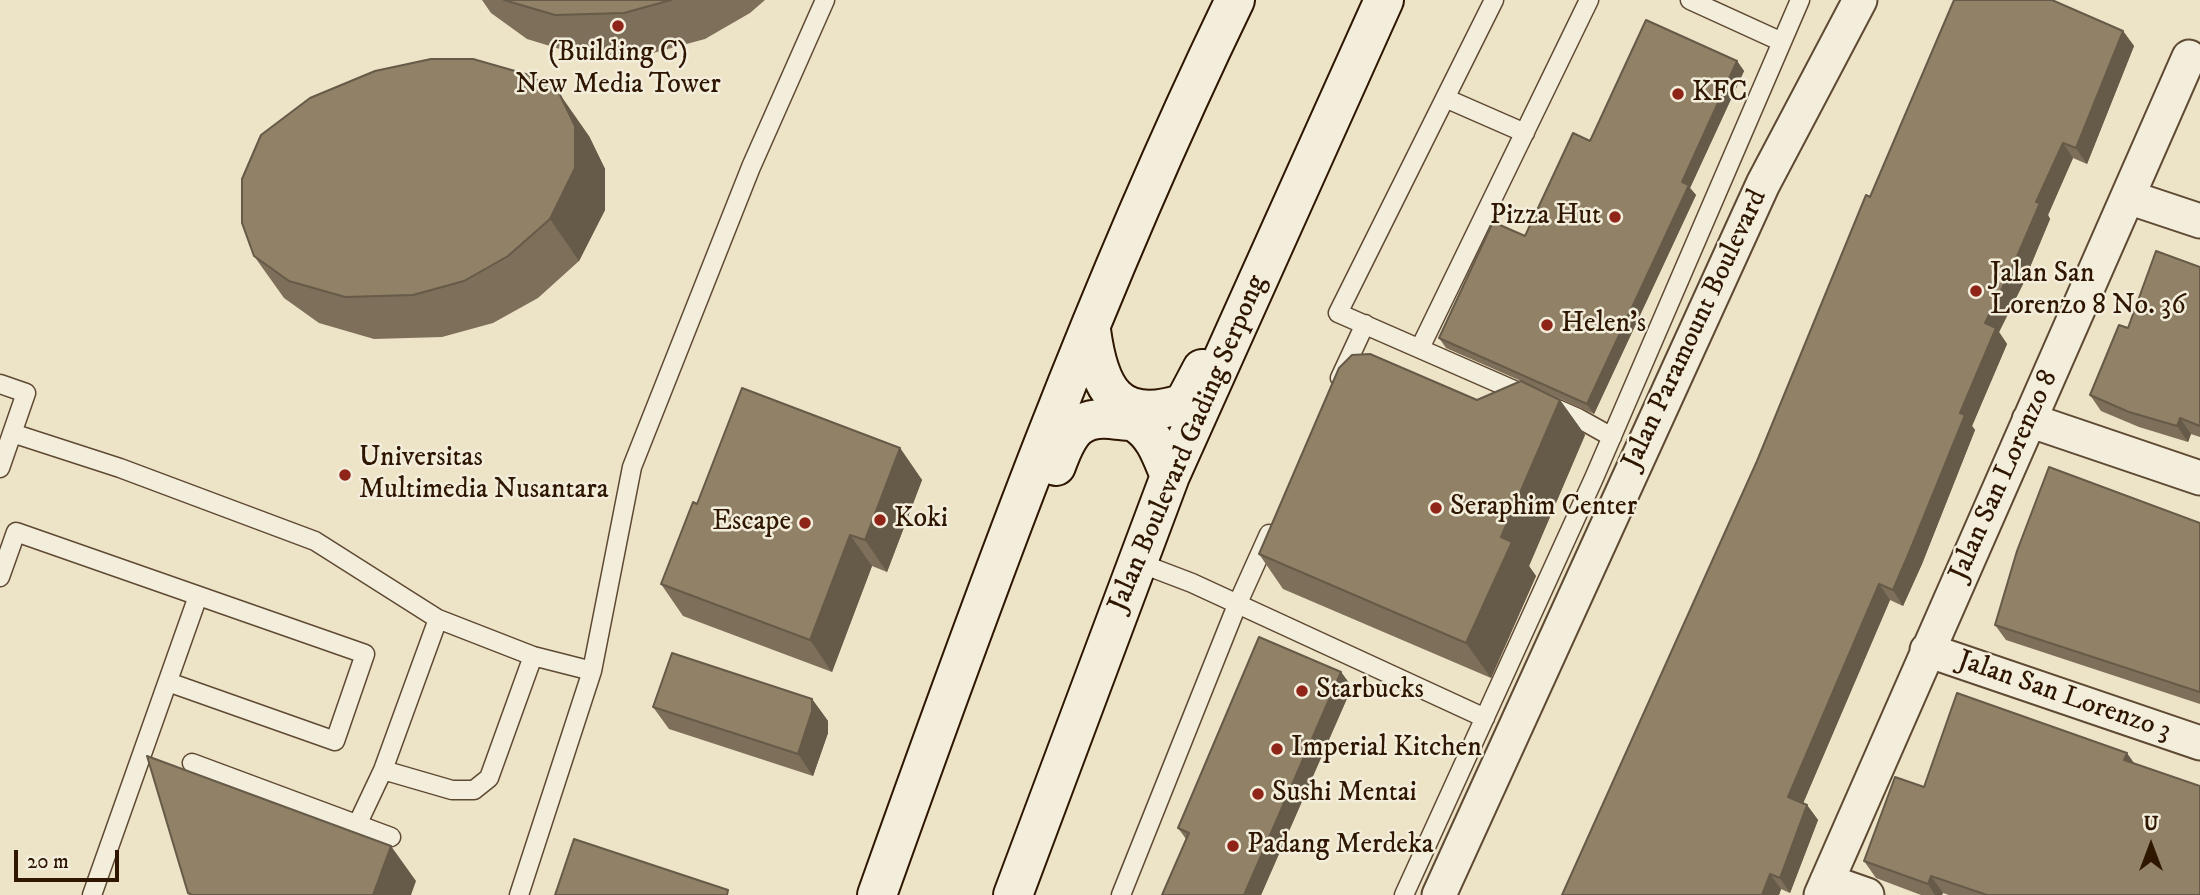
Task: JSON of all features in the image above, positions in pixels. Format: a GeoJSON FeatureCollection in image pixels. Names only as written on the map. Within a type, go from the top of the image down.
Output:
{"type":"FeatureCollection","features":[{"type":"Feature","properties":{"kind":"main road"},"geometry":{"type":"LineString","coordinates":[[877,895],[986,588],[1179,116],[1235,0]]}},
{"type":"Feature","properties":{"kind":"main road","name":"Jalan Boulevard Gading Serpong"},"geometry":{"type":"LineString","coordinates":[[1013,895],[1170,476],[1384,0]]}},
{"type":"Feature","properties":{"kind":"main road"},"geometry":{"type":"LineString","coordinates":[[1091,330],[1096,364],[1105,386],[1118,400],[1131,406],[1161,411],[1184,403],[1194,389],[1260,227],[1287,212]]}},
{"type":"Feature","properties":{"kind":"main road"},"geometry":{"type":"LineString","coordinates":[[986,588],[1016,570],[1066,439],[1085,421],[1104,417],[1138,423],[1156,444],[1170,476]]}},
{"type":"Feature","properties":{"kind":"street","name":"Jalan Paramount Boulevard"},"geometry":{"type":"LineString","coordinates":[[1439,895],[1763,184],[1860,0]]}},
{"type":"Feature","properties":{"kind":"street","name":"Jalan San Lorenzo 8"},"geometry":{"type":"LineString","coordinates":[[1824,888],[2189,57]]}},
{"type":"Feature","properties":{"kind":"street"},"geometry":{"type":"LineString","coordinates":[[2128,197],[2200,221]]}},
{"type":"Feature","properties":{"kind":"street"},"geometry":{"type":"LineString","coordinates":[[2029,420],[2200,478]]}},
{"type":"Feature","properties":{"kind":"street","name":"Jalan San Lorenzo 3"},"geometry":{"type":"LineString","coordinates":[[1927,650],[2200,743]]}},
{"type":"Feature","properties":{"kind":"street"},"geometry":{"type":"LineString","coordinates":[[1824,888],[1867,895]]}},
{"type":"Feature","properties":{"kind":"lane"},"geometry":{"type":"LineString","coordinates":[[519,895],[592,671],[632,467],[751,167],[825,0]]}},
{"type":"Feature","properties":{"kind":"lane"},"geometry":{"type":"LineString","coordinates":[[1494,0],[1338,313],[1612,437]]}},
{"type":"Feature","properties":{"kind":"lane"},"geometry":{"type":"LineString","coordinates":[[1420,348],[1589,0]]}},
{"type":"Feature","properties":{"kind":"lane"},"geometry":{"type":"LineString","coordinates":[[1690,0],[1782,42]]}},
{"type":"Feature","properties":{"kind":"lane"},"geometry":{"type":"LineString","coordinates":[[1404,895],[1612,437],[1800,0]]}},
{"type":"Feature","properties":{"kind":"lane"},"geometry":{"type":"LineString","coordinates":[[1445,98],[1525,133]]}},
{"type":"Feature","properties":{"kind":"lane"},"geometry":{"type":"LineString","coordinates":[[1335,388],[1365,324]]}},
{"type":"Feature","properties":{"kind":"lane"},"geometry":{"type":"LineString","coordinates":[[0,384],[26,393],[0,468]]}},
{"type":"Feature","properties":{"kind":"lane"},"geometry":{"type":"LineString","coordinates":[[12,433],[120,468],[315,541],[438,619],[533,656],[592,671]]}},
{"type":"Feature","properties":{"kind":"lane"},"geometry":{"type":"LineString","coordinates":[[1121,895],[1237,605],[1277,515]]}},
{"type":"Feature","properties":{"kind":"lane"},"geometry":{"type":"LineString","coordinates":[[0,577],[16,532],[365,654],[335,741],[168,682]]}},
{"type":"Feature","properties":{"kind":"lane"},"geometry":{"type":"LineString","coordinates":[[1137,562],[1485,718]]}},
{"type":"Feature","properties":{"kind":"lane"},"geometry":{"type":"LineString","coordinates":[[92,895],[198,596]]}},
{"type":"Feature","properties":{"kind":"lane"},"geometry":{"type":"LineString","coordinates":[[357,825],[383,770],[438,619]]}},
{"type":"Feature","properties":{"kind":"lane"},"geometry":{"type":"LineString","coordinates":[[383,770],[452,790],[474,790],[489,778],[533,656]]}},
{"type":"Feature","properties":{"kind":"lane"},"geometry":{"type":"LineString","coordinates":[[192,763],[391,837]]}},
{"type":"Feature","properties":{"kind":"building"},"geometry":{"type":"Polygon","coordinates":[[[504,0],[671,0],[624,13],[555,15],[504,0]]]}},
{"type":"Feature","properties":{"kind":"building"},"geometry":{"type":"Polygon","coordinates":[[[1954,0],[2052,0],[2123,31],[2076,148],[2063,143],[2036,202],[2040,203],[2012,268],[1985,323],[1996,328],[1960,413],[1965,415],[1893,590],[1879,584],[1788,797],[1807,805],[1780,878],[1770,874],[1762,895],[1562,895],[1757,461],[1866,195],[1870,197],[1954,0]]]}},
{"type":"Feature","properties":{"kind":"building"},"geometry":{"type":"Polygon","coordinates":[[[1646,20],[1737,61],[1682,182],[1689,185],[1587,404],[1439,338],[1493,222],[1525,236],[1573,133],[1590,141],[1646,20]]]}},
{"type":"Feature","properties":{"kind":"building"},"geometry":{"type":"Polygon","coordinates":[[[431,59],[473,59],[529,75],[559,93],[575,126],[575,168],[550,219],[508,256],[464,281],[413,295],[345,297],[289,281],[254,256],[242,223],[242,179],[261,135],[310,98],[375,71],[431,59]]]}},
{"type":"Feature","properties":{"kind":"building"},"geometry":{"type":"Polygon","coordinates":[[[2156,251],[2200,267],[2200,426],[2180,418],[2177,426],[2129,412],[2090,395],[2119,325],[2128,328],[2156,251]]]}},
{"type":"Feature","properties":{"kind":"building","name":"Seraphim Center"},"geometry":{"type":"Polygon","coordinates":[[[1370,354],[1477,400],[1521,381],[1560,400],[1501,537],[1512,542],[1466,643],[1259,554],[1339,368],[1352,355],[1370,354]]]}},
{"type":"Feature","properties":{"kind":"building"},"geometry":{"type":"Polygon","coordinates":[[[742,388],[900,448],[865,540],[850,535],[810,640],[661,584],[693,502],[697,504],[742,388]]]}},
{"type":"Feature","properties":{"kind":"building"},"geometry":{"type":"Polygon","coordinates":[[[2049,467],[2200,523],[2200,692],[1995,625],[2017,551],[2049,467]]]}},
{"type":"Feature","properties":{"kind":"building"},"geometry":{"type":"Polygon","coordinates":[[[1259,637],[1341,672],[1244,895],[1162,895],[1189,833],[1178,828],[1259,637]]]}},
{"type":"Feature","properties":{"kind":"building"},"geometry":{"type":"Polygon","coordinates":[[[672,653],[812,699],[812,711],[798,754],[653,707],[672,653]]]}},
{"type":"Feature","properties":{"kind":"building"},"geometry":{"type":"Polygon","coordinates":[[[1957,693],[2127,753],[2124,760],[2200,786],[2200,895],[1987,895],[1931,876],[1928,884],[1864,861],[1895,777],[1924,787],[1957,693]]]}},
{"type":"Feature","properties":{"kind":"building"},"geometry":{"type":"Polygon","coordinates":[[[147,756],[391,846],[373,895],[188,893],[147,756]]]}},
{"type":"Feature","properties":{"kind":"building"},"geometry":{"type":"Polygon","coordinates":[[[574,839],[728,890],[727,895],[555,895],[574,839]]]}},
{"type":"Feature","properties":{"kind":"place","name":"(Building C) New Media Tower"},"geometry":{"type":"Point","coordinates":[618,26]}},
{"type":"Feature","properties":{"kind":"place","name":"KFC"},"geometry":{"type":"Point","coordinates":[1678,94]}},
{"type":"Feature","properties":{"kind":"place","name":"Pizza Hut"},"geometry":{"type":"Point","coordinates":[1615,217]}},
{"type":"Feature","properties":{"kind":"place","name":"Jalan San Lorenzo 8 No. 36"},"geometry":{"type":"Point","coordinates":[1976,291]}},
{"type":"Feature","properties":{"kind":"place","name":"Helen's"},"geometry":{"type":"Point","coordinates":[1547,325]}},
{"type":"Feature","properties":{"kind":"place","name":"Universitas Multimedia Nusantara"},"geometry":{"type":"Point","coordinates":[345,475]}},
{"type":"Feature","properties":{"kind":"place","name":"Seraphim Center"},"geometry":{"type":"Point","coordinates":[1436,508]}},
{"type":"Feature","properties":{"kind":"place","name":"Koki"},"geometry":{"type":"Point","coordinates":[880,520]}},
{"type":"Feature","properties":{"kind":"place","name":"Escape"},"geometry":{"type":"Point","coordinates":[805,523]}},
{"type":"Feature","properties":{"kind":"place","name":"Starbucks"},"geometry":{"type":"Point","coordinates":[1302,691]}},
{"type":"Feature","properties":{"kind":"place","name":"Imperial Kitchen"},"geometry":{"type":"Point","coordinates":[1277,749]}},
{"type":"Feature","properties":{"kind":"place","name":"Sushi Mentai"},"geometry":{"type":"Point","coordinates":[1258,794]}},
{"type":"Feature","properties":{"kind":"place","name":"Padang Merdeka"},"geometry":{"type":"Point","coordinates":[1233,846]}}]}
